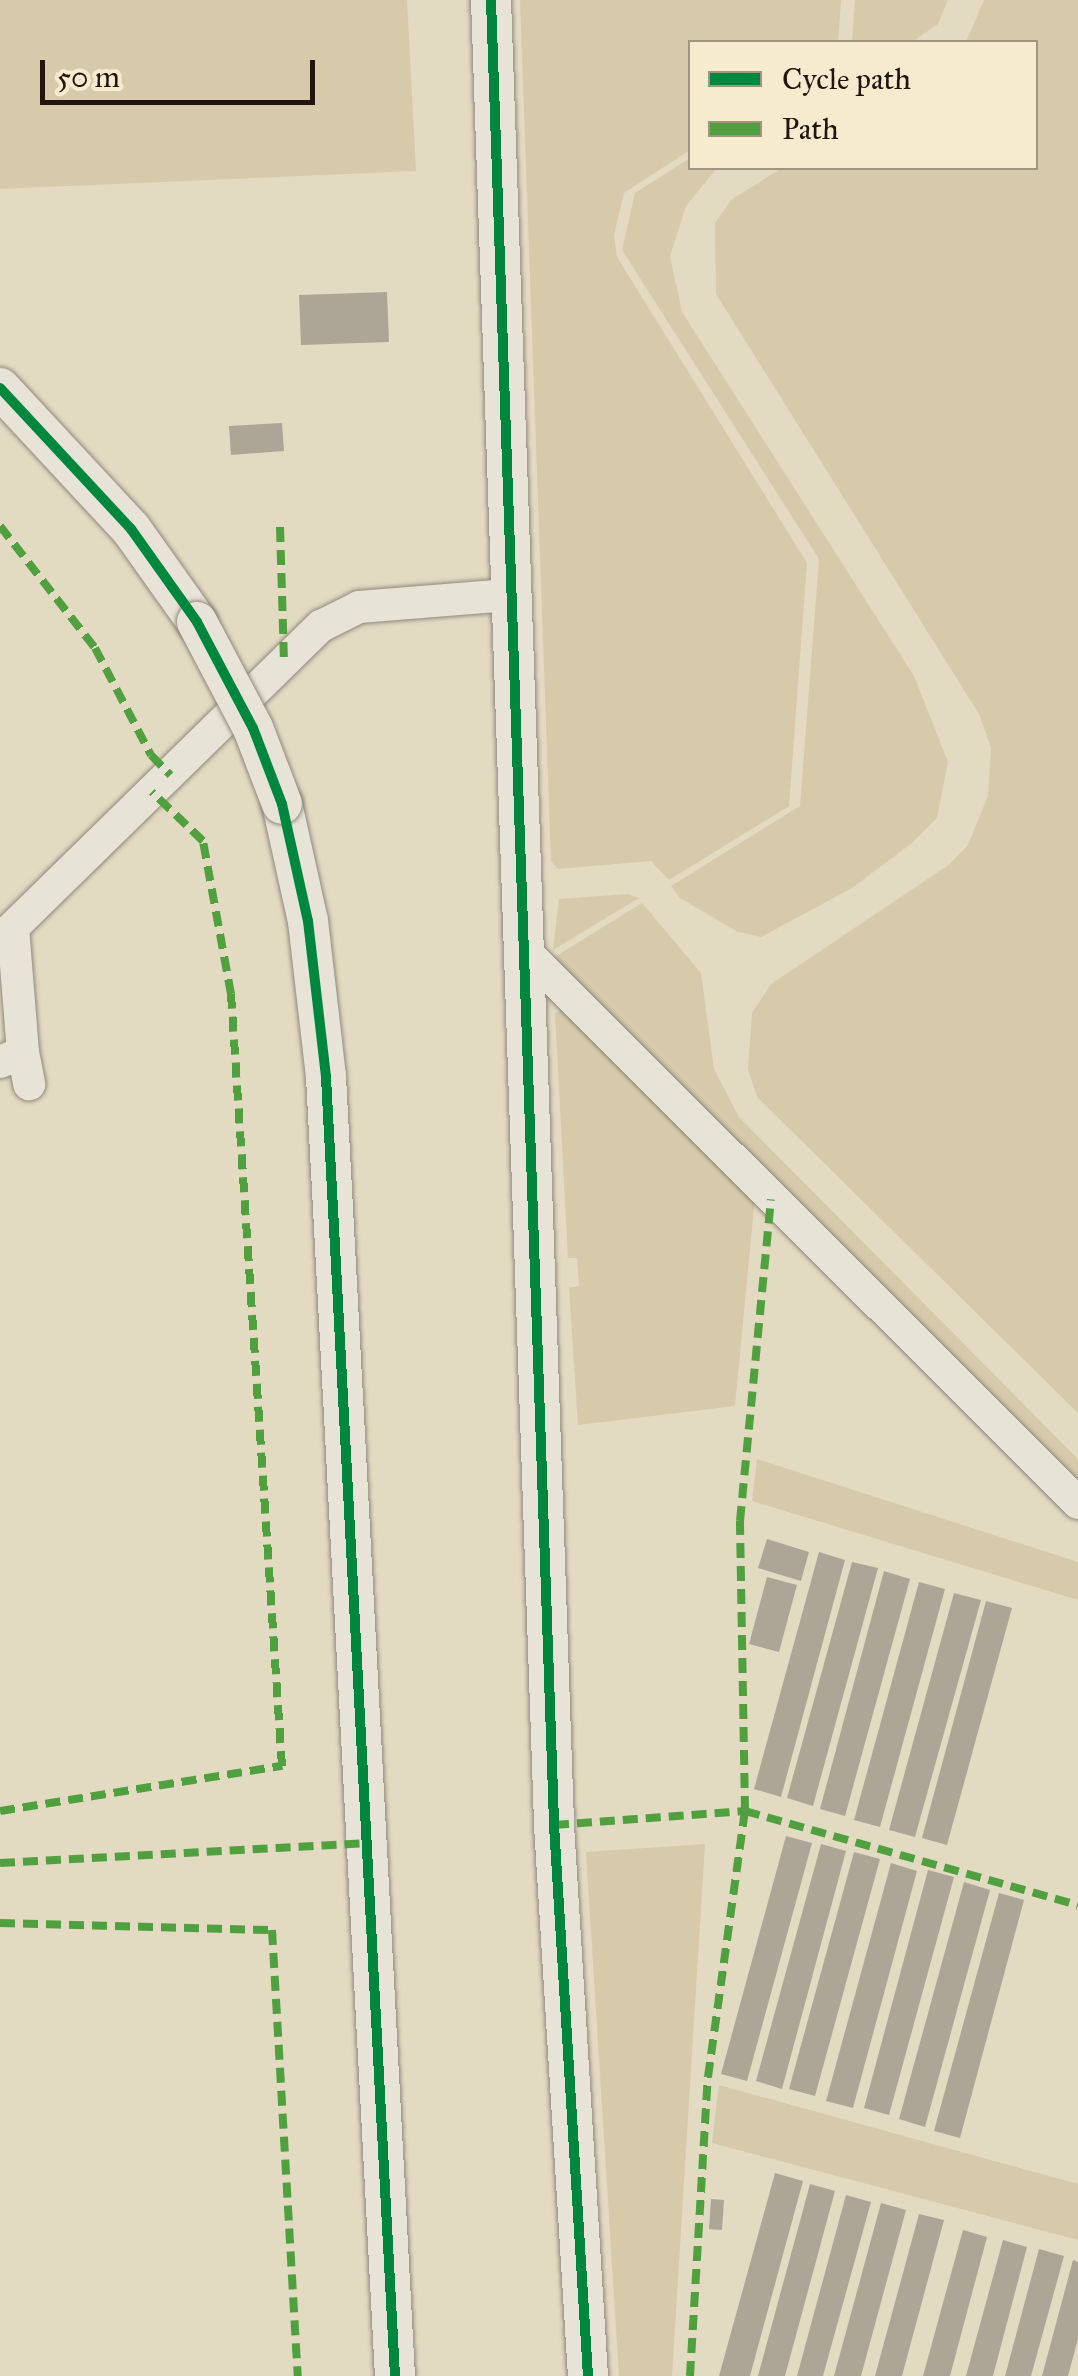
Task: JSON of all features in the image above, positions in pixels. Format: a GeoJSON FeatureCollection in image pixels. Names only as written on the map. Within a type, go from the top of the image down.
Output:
{"type":"FeatureCollection","features":[{"type":"Feature","properties":{"kind":"street"},"geometry":{"type":"LineString","coordinates":[[491,0],[508,594],[554,1826],[588,2376]]}},
{"type":"Feature","properties":{"kind":"street"},"geometry":{"type":"LineString","coordinates":[[0,388],[131,530],[197,622],[253,728],[282,804],[308,921],[326,1077],[395,2376]]}},
{"type":"Feature","properties":{"kind":"street"},"geometry":{"type":"LineString","coordinates":[[18,1066],[6,935],[321,626],[359,607],[508,594]]}},
{"type":"Feature","properties":{"kind":"street"},"geometry":{"type":"LineString","coordinates":[[521,947],[1078,1503]]}},
{"type":"Feature","properties":{"kind":"shaded area"},"geometry":{"type":"Polygon","coordinates":[[[0,0],[407,0],[416,171],[0,189],[0,0]]]}},
{"type":"Feature","properties":{"kind":"shaded area"},"geometry":{"type":"Polygon","coordinates":[[[520,0],[841,0],[838,40],[688,40],[688,151],[624,193],[614,235],[617,257],[807,563],[789,806],[669,880],[651,861],[558,869],[551,861],[520,0]]]}},
{"type":"Feature","properties":{"kind":"shaded area"},"geometry":{"type":"Polygon","coordinates":[[[855,0],[948,0],[938,24],[915,40],[852,40],[855,0]]]}},
{"type":"Feature","properties":{"kind":"shaded area"},"geometry":{"type":"Polygon","coordinates":[[[984,0],[1078,0],[1078,1413],[757,1097],[748,1069],[752,1013],[771,984],[950,864],[968,845],[988,796],[991,748],[979,714],[716,294],[715,223],[731,200],[779,170],[1038,170],[1038,40],[967,40],[984,0]]]}},
{"type":"Feature","properties":{"kind":"shaded area"},"geometry":{"type":"Polygon","coordinates":[[[688,159],[688,170],[715,170],[686,206],[670,256],[682,312],[914,676],[948,762],[937,818],[912,843],[852,888],[761,937],[738,932],[680,898],[671,886],[800,806],[819,559],[622,250],[635,193],[688,159]]]}},
{"type":"Feature","properties":{"kind":"shaded area"},"geometry":{"type":"Polygon","coordinates":[[[627,894],[639,898],[553,950],[559,899],[627,894]]]}},
{"type":"Feature","properties":{"kind":"shaded area"},"geometry":{"type":"Polygon","coordinates":[[[642,903],[701,973],[714,1069],[739,1117],[1078,1459],[1078,1479],[553,958],[642,903]]]}},
{"type":"Feature","properties":{"kind":"shaded area"},"geometry":{"type":"Polygon","coordinates":[[[566,1009],[755,1197],[735,1406],[578,1425],[569,1288],[579,1286],[577,1258],[568,1258],[555,1013],[566,1009]]]}},
{"type":"Feature","properties":{"kind":"shaded area"},"geometry":{"type":"Polygon","coordinates":[[[757,1459],[1078,1562],[1078,1600],[752,1501],[757,1459]]]}},
{"type":"Feature","properties":{"kind":"shaded area"},"geometry":{"type":"Polygon","coordinates":[[[705,1844],[672,2376],[619,2376],[586,1852],[705,1844]]]}},
{"type":"Feature","properties":{"kind":"shaded area"},"geometry":{"type":"Polygon","coordinates":[[[719,2085],[1078,2184],[1078,2240],[712,2143],[719,2085]]]}},
{"type":"Feature","properties":{"kind":"building"},"geometry":{"type":"Polygon","coordinates":[[[387,292],[389,342],[301,345],[299,295],[387,292]]]}},
{"type":"Feature","properties":{"kind":"building"},"geometry":{"type":"Polygon","coordinates":[[[282,423],[284,451],[231,455],[229,426],[282,423]]]}},
{"type":"Feature","properties":{"kind":"building"},"geometry":{"type":"Polygon","coordinates":[[[767,1539],[809,1552],[801,1581],[758,1568],[767,1539]]]}},
{"type":"Feature","properties":{"kind":"building"},"geometry":{"type":"Polygon","coordinates":[[[819,1552],[845,1560],[781,1797],[754,1789],[819,1552]]]}},
{"type":"Feature","properties":{"kind":"building"},"geometry":{"type":"Polygon","coordinates":[[[852,1562],[878,1568],[813,1806],[787,1798],[852,1562]]]}},
{"type":"Feature","properties":{"kind":"building"},"geometry":{"type":"Polygon","coordinates":[[[884,1571],[910,1579],[845,1816],[820,1809],[884,1571]]]}},
{"type":"Feature","properties":{"kind":"building"},"geometry":{"type":"Polygon","coordinates":[[[767,1577],[797,1585],[779,1652],[749,1644],[767,1577]]]}},
{"type":"Feature","properties":{"kind":"building"},"geometry":{"type":"Polygon","coordinates":[[[919,1582],[945,1589],[880,1827],[854,1820],[919,1582]]]}},
{"type":"Feature","properties":{"kind":"building"},"geometry":{"type":"Polygon","coordinates":[[[954,1593],[981,1600],[915,1837],[889,1830],[954,1593]]]}},
{"type":"Feature","properties":{"kind":"building"},"geometry":{"type":"Polygon","coordinates":[[[986,1601],[1012,1608],[947,1845],[922,1838],[986,1601]]]}},
{"type":"Feature","properties":{"kind":"building"},"geometry":{"type":"Polygon","coordinates":[[[786,1836],[812,1843],[747,2081],[721,2074],[786,1836]]]}},
{"type":"Feature","properties":{"kind":"building"},"geometry":{"type":"Polygon","coordinates":[[[821,1844],[846,1851],[782,2089],[756,2081],[821,1844]]]}},
{"type":"Feature","properties":{"kind":"building"},"geometry":{"type":"Polygon","coordinates":[[[854,1852],[880,1859],[815,2096],[789,2089],[854,1852]]]}},
{"type":"Feature","properties":{"kind":"building"},"geometry":{"type":"Polygon","coordinates":[[[891,1863],[917,1871],[853,2108],[826,2101],[891,1863]]]}},
{"type":"Feature","properties":{"kind":"building"},"geometry":{"type":"Polygon","coordinates":[[[928,1870],[954,1877],[889,2115],[864,2108],[928,1870]]]}},
{"type":"Feature","properties":{"kind":"building"},"geometry":{"type":"Polygon","coordinates":[[[964,1882],[990,1890],[925,2127],[899,2119],[964,1882]]]}},
{"type":"Feature","properties":{"kind":"building"},"geometry":{"type":"Polygon","coordinates":[[[999,1893],[1024,1900],[960,2138],[934,2131],[999,1893]]]}},
{"type":"Feature","properties":{"kind":"building"},"geometry":{"type":"Polygon","coordinates":[[[775,2173],[803,2181],[750,2376],[719,2376],[775,2173]]]}},
{"type":"Feature","properties":{"kind":"building"},"geometry":{"type":"Polygon","coordinates":[[[810,2184],[835,2191],[785,2376],[758,2376],[810,2184]]]}},
{"type":"Feature","properties":{"kind":"building"},"geometry":{"type":"Polygon","coordinates":[[[846,2195],[871,2202],[823,2376],[797,2376],[846,2195]]]}},
{"type":"Feature","properties":{"kind":"building"},"geometry":{"type":"Polygon","coordinates":[[[711,2199],[724,2200],[722,2230],[709,2229],[711,2199]]]}},
{"type":"Feature","properties":{"kind":"building"},"geometry":{"type":"Polygon","coordinates":[[[881,2203],[906,2210],[861,2376],[834,2376],[881,2203]]]}},
{"type":"Feature","properties":{"kind":"building"},"geometry":{"type":"Polygon","coordinates":[[[919,2214],[944,2220],[902,2376],[875,2376],[919,2214]]]}},
{"type":"Feature","properties":{"kind":"building"},"geometry":{"type":"Polygon","coordinates":[[[963,2230],[987,2237],[950,2376],[923,2376],[963,2230]]]}},
{"type":"Feature","properties":{"kind":"building"},"geometry":{"type":"Polygon","coordinates":[[[1003,2240],[1027,2247],[993,2376],[966,2376],[1003,2240]]]}},
{"type":"Feature","properties":{"kind":"building"},"geometry":{"type":"Polygon","coordinates":[[[1039,2249],[1064,2256],[1031,2376],[1005,2376],[1039,2249]]]}},
{"type":"Feature","properties":{"kind":"building"},"geometry":{"type":"Polygon","coordinates":[[[1073,2260],[1078,2262],[1078,2339],[1068,2376],[1042,2376],[1073,2260]]]}},
{"type":"Feature","properties":{"kind":"marked path"},"geometry":{"type":"LineString","coordinates":[[0,526],[95,648],[151,755],[170,775]]}},
{"type":"Feature","properties":{"kind":"marked path"},"geometry":{"type":"LineString","coordinates":[[280,527],[284,662]]}},
{"type":"Feature","properties":{"kind":"marked path"},"geometry":{"type":"LineString","coordinates":[[0,1811],[282,1766],[231,994],[203,841],[152,792]]}},
{"type":"Feature","properties":{"kind":"marked path"},"geometry":{"type":"LineString","coordinates":[[690,2376],[708,2077],[745,1811],[740,1521],[771,1199]]}},
{"type":"Feature","properties":{"kind":"marked path"},"geometry":{"type":"LineString","coordinates":[[554,1825],[745,1811],[1078,1905]]}},
{"type":"Feature","properties":{"kind":"marked path"},"geometry":{"type":"LineString","coordinates":[[0,1863],[364,1843]]}},
{"type":"Feature","properties":{"kind":"marked path"},"geometry":{"type":"LineString","coordinates":[[0,1923],[272,1930],[298,2376]]}},
{"type":"Feature","properties":{"kind":"cycle path"},"geometry":{"type":"LineString","coordinates":[[491,0],[554,1825],[588,2376]]}},
{"type":"Feature","properties":{"kind":"cycle path"},"geometry":{"type":"LineString","coordinates":[[0,388],[131,529],[197,622],[253,728],[282,804],[308,921],[326,1077],[395,2376]]}}]}
